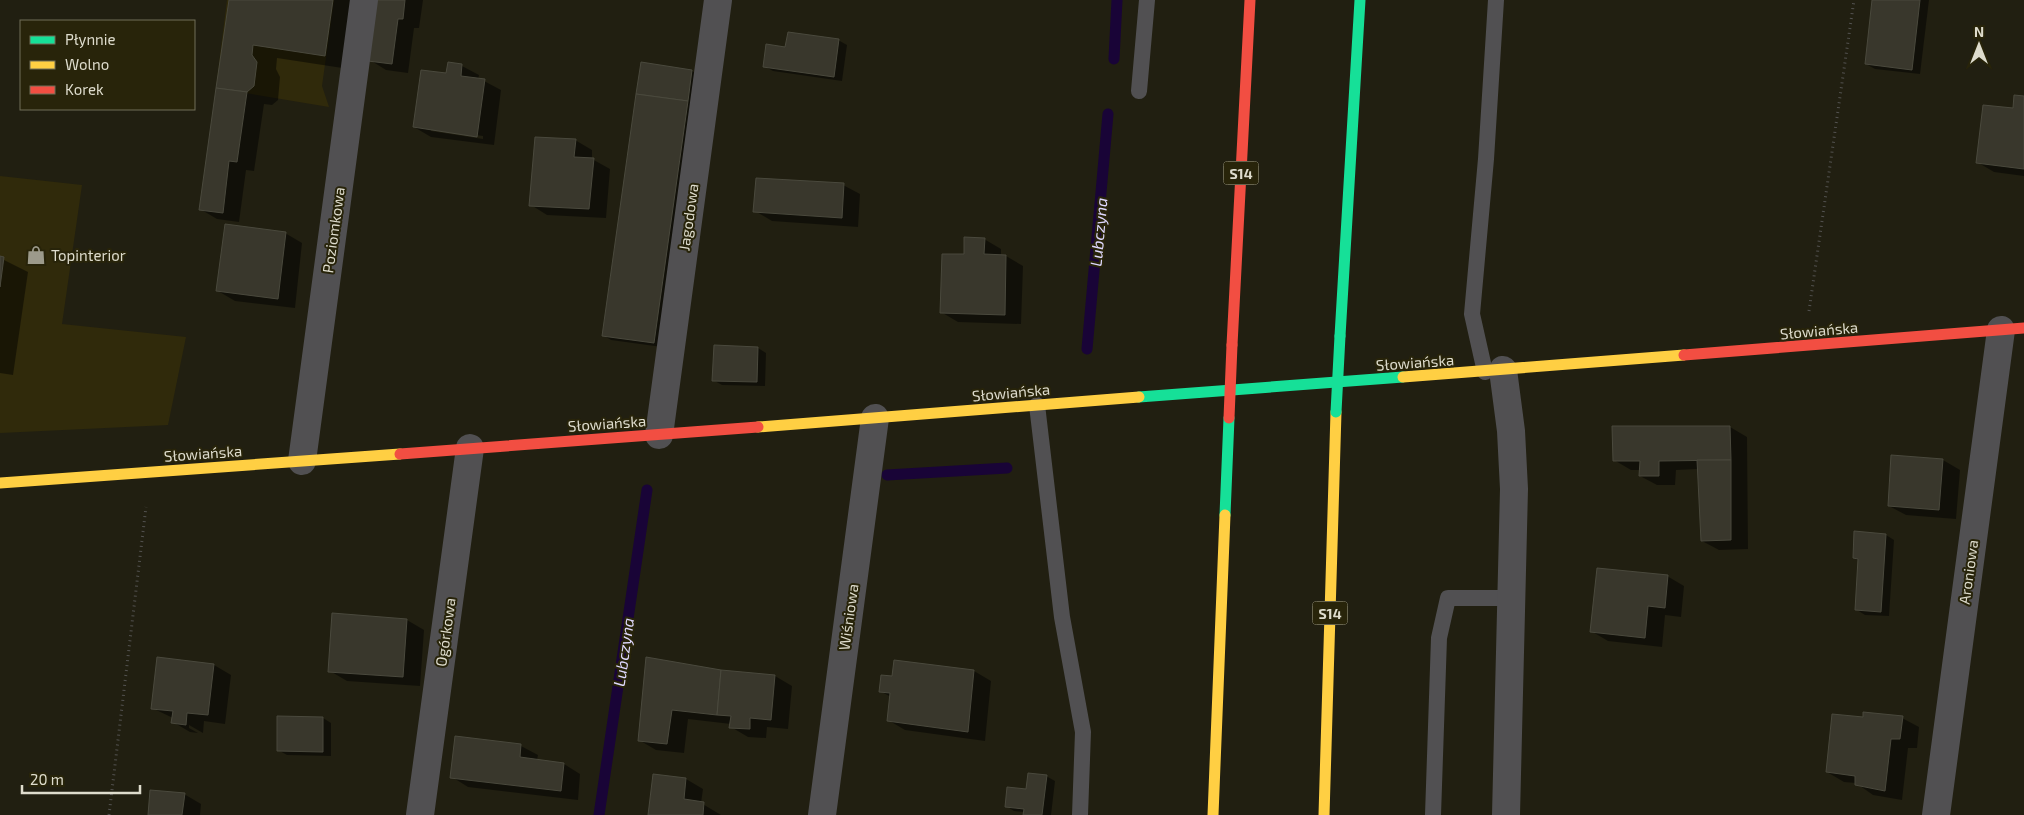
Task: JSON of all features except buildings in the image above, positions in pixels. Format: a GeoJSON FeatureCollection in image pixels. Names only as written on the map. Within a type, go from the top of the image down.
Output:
{"type":"FeatureCollection","features":[{"type":"Feature","properties":{"kind":"main road","name":"S14"},"geometry":{"type":"LineString","coordinates":[[1213,815],[1232,346],[1250,0]]}},
{"type":"Feature","properties":{"kind":"main road","name":"S14"},"geometry":{"type":"LineString","coordinates":[[1324,815],[1336,412],[1360,0]]}},
{"type":"Feature","properties":{"kind":"main road","name":"Słowiańska"},"geometry":{"type":"LineString","coordinates":[[0,483],[659,435],[2012,329]]}},
{"type":"Feature","properties":{"kind":"street","name":"Poziomkowa"},"geometry":{"type":"LineString","coordinates":[[302,461],[364,0]]}},
{"type":"Feature","properties":{"kind":"street","name":"Jagodowa"},"geometry":{"type":"LineString","coordinates":[[659,435],[718,0]]}},
{"type":"Feature","properties":{"kind":"street","name":"Aroniowa"},"geometry":{"type":"LineString","coordinates":[[1936,815],[2012,329]]}},
{"type":"Feature","properties":{"kind":"street"},"geometry":{"type":"LineString","coordinates":[[1494,371],[1511,431],[1514,489],[1506,815]]}},
{"type":"Feature","properties":{"kind":"street","name":"Wiśniowa"},"geometry":{"type":"LineString","coordinates":[[822,815],[875,418]]}},
{"type":"Feature","properties":{"kind":"street","name":"Ogórkowa"},"geometry":{"type":"LineString","coordinates":[[420,815],[470,448]]}},
{"type":"Feature","properties":{"kind":"lane"},"geometry":{"type":"LineString","coordinates":[[1140,91],[1147,0]]}},
{"type":"Feature","properties":{"kind":"lane"},"geometry":{"type":"LineString","coordinates":[[1494,371],[1472,314],[1486,159],[1496,0]]}},
{"type":"Feature","properties":{"kind":"lane"},"geometry":{"type":"LineString","coordinates":[[1037,405],[1062,617],[1083,732],[1080,815]]}},
{"type":"Feature","properties":{"kind":"lane"},"geometry":{"type":"LineString","coordinates":[[1433,815],[1439,638],[1448,598],[1512,598]]}},
{"type":"Feature","properties":{"kind":"path"},"geometry":{"type":"LineString","coordinates":[[1803,346],[1854,0]]}},
{"type":"Feature","properties":{"kind":"path"},"geometry":{"type":"LineString","coordinates":[[109,815],[150,472]]}},
{"type":"Feature","properties":{"kind":"shaded area"},"geometry":{"type":"Polygon","coordinates":[[[227,0],[334,0],[322,86],[329,107],[216,88],[227,0]]]}},
{"type":"Feature","properties":{"kind":"shaded area","name":"Topinterior"},"geometry":{"type":"Polygon","coordinates":[[[0,176],[82,185],[62,324],[186,337],[168,425],[0,433],[0,176]]]}},
{"type":"Feature","properties":{"kind":"waterway","name":"Lubczyna"},"geometry":{"type":"LineString","coordinates":[[1114,59],[1117,0]]}},
{"type":"Feature","properties":{"kind":"waterway","name":"Lubczyna"},"geometry":{"type":"LineString","coordinates":[[1087,349],[1108,114]]}},
{"type":"Feature","properties":{"kind":"waterway","name":"Lubczyna"},"geometry":{"type":"LineString","coordinates":[[887,475],[1007,468]]}},
{"type":"Feature","properties":{"kind":"waterway","name":"Lubczyna"},"geometry":{"type":"LineString","coordinates":[[599,815],[647,490]]}},
{"type":"Feature","properties":{"kind":"traffic: fast"},"geometry":{"type":"LineString","coordinates":[[1340,336],[1360,0]]}},
{"type":"Feature","properties":{"kind":"traffic: fast"},"geometry":{"type":"LineString","coordinates":[[1336,412],[1340,336]]}},
{"type":"Feature","properties":{"kind":"traffic: fast"},"geometry":{"type":"LineString","coordinates":[[1139,397],[1403,377]]}},
{"type":"Feature","properties":{"kind":"traffic: fast"},"geometry":{"type":"LineString","coordinates":[[1225,515],[1229,418]]}},
{"type":"Feature","properties":{"kind":"traffic: slow"},"geometry":{"type":"LineString","coordinates":[[1403,377],[1684,355]]}},
{"type":"Feature","properties":{"kind":"traffic: slow"},"geometry":{"type":"LineString","coordinates":[[758,427],[1139,397]]}},
{"type":"Feature","properties":{"kind":"traffic: slow"},"geometry":{"type":"LineString","coordinates":[[1324,815],[1336,412]]}},
{"type":"Feature","properties":{"kind":"traffic: slow"},"geometry":{"type":"LineString","coordinates":[[0,483],[400,454]]}},
{"type":"Feature","properties":{"kind":"traffic: slow"},"geometry":{"type":"LineString","coordinates":[[1213,815],[1225,515]]}},
{"type":"Feature","properties":{"kind":"traffic: jam"},"geometry":{"type":"LineString","coordinates":[[1232,345],[1250,0]]}},
{"type":"Feature","properties":{"kind":"traffic: jam"},"geometry":{"type":"LineString","coordinates":[[1684,355],[2024,328]]}},
{"type":"Feature","properties":{"kind":"traffic: jam"},"geometry":{"type":"LineString","coordinates":[[1229,418],[1232,345]]}},
{"type":"Feature","properties":{"kind":"traffic: jam"},"geometry":{"type":"LineString","coordinates":[[400,454],[758,427]]}},
{"type":"Feature","properties":{"kind":"place","name":"Topinterior"},"geometry":{"type":"Point","coordinates":[36,255]}}]}
